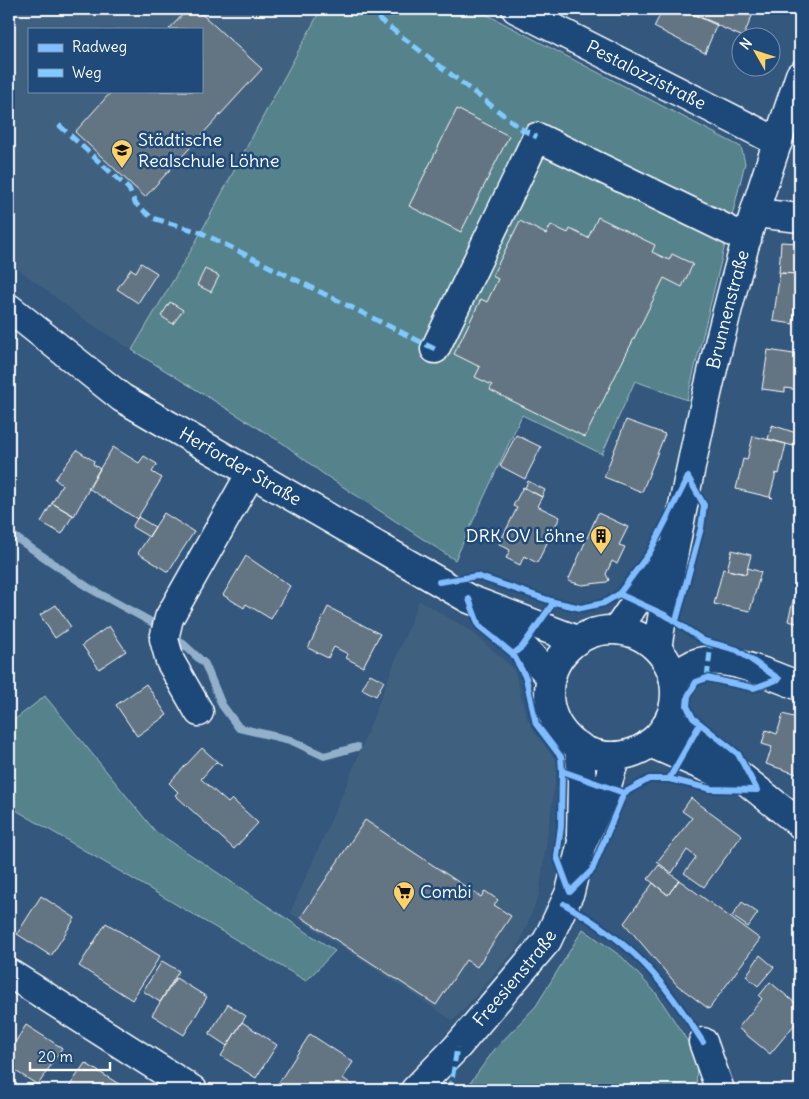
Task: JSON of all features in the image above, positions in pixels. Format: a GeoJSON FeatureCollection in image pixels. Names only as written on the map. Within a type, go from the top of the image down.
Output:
{"type":"FeatureCollection","features":[{"type":"Feature","properties":{"kind":"street","name":"Pestalozzistraße"},"geometry":{"type":"LineString","coordinates":[[516,9],[778,142]]}},
{"type":"Feature","properties":{"kind":"street","name":"Brunnenstraße"},"geometry":{"type":"LineString","coordinates":[[656,648],[673,547],[712,376],[747,239],[800,75]]}},
{"type":"Feature","properties":{"kind":"street"},"geometry":{"type":"LineString","coordinates":[[435,349],[537,136],[747,239]]}},
{"type":"Feature","properties":{"kind":"street"},"geometry":{"type":"LineString","coordinates":[[755,213],[800,218]]}},
{"type":"Feature","properties":{"kind":"street","name":"Herforder Straße"},"geometry":{"type":"LineString","coordinates":[[9,308],[122,398],[485,606],[577,640]]}},
{"type":"Feature","properties":{"kind":"street"},"geometry":{"type":"LineString","coordinates":[[199,712],[170,661],[164,640],[169,618],[251,473]]}},
{"type":"Feature","properties":{"kind":"street","name":"Brunnenstraße"},"geometry":{"type":"LineString","coordinates":[[617,630],[673,547]]}},
{"type":"Feature","properties":{"kind":"street","name":"Herforder Straße"},"geometry":{"type":"LineString","coordinates":[[485,606],[551,678]]}},
{"type":"Feature","properties":{"kind":"street"},"geometry":{"type":"LineString","coordinates":[[603,630],[617,630],[645,639],[656,648],[667,663],[674,680],[674,700],[669,719],[661,732],[640,749],[616,756],[597,754],[579,746],[567,736],[554,716],[550,693],[551,678],[557,663],[566,650],[577,640],[603,630]]}},
{"type":"Feature","properties":{"kind":"street"},"geometry":{"type":"LineString","coordinates":[[674,680],[689,666],[704,661],[721,660],[800,686]]}},
{"type":"Feature","properties":{"kind":"street"},"geometry":{"type":"LineString","coordinates":[[669,719],[800,824]]}},
{"type":"Feature","properties":{"kind":"street"},"geometry":{"type":"LineString","coordinates":[[650,742],[757,790]]}},
{"type":"Feature","properties":{"kind":"street","name":"Freesienstraße"},"geometry":{"type":"LineString","coordinates":[[579,746],[582,781],[581,846]]}},
{"type":"Feature","properties":{"kind":"street","name":"Freesienstraße"},"geometry":{"type":"LineString","coordinates":[[415,1090],[457,1047],[547,941],[570,892],[581,846],[604,795],[616,756]]}},
{"type":"Feature","properties":{"kind":"street"},"geometry":{"type":"LineString","coordinates":[[9,973],[193,1090]]}},
{"type":"Feature","properties":{"kind":"street"},"geometry":{"type":"LineString","coordinates":[[704,1042],[720,1090]]}},
{"type":"Feature","properties":{"kind":"shaded area","name":"Städtische Realschule Löhne"},"geometry":{"type":"Polygon","coordinates":[[[9,9],[321,9],[193,247],[132,350],[85,320],[9,262],[9,9]]]}},
{"type":"Feature","properties":{"kind":"shaded area"},"geometry":{"type":"Polygon","coordinates":[[[419,600],[471,631],[514,669],[526,716],[535,733],[555,759],[557,767],[539,895],[518,947],[453,1021],[290,913],[349,779],[419,600]]]}},
{"type":"Feature","properties":{"kind":"green space"},"geometry":{"type":"Polygon","coordinates":[[[321,9],[476,9],[741,147],[745,163],[687,400],[635,381],[602,454],[522,415],[455,560],[322,473],[284,444],[132,350],[193,247],[321,9]]]}},
{"type":"Feature","properties":{"kind":"green space"},"geometry":{"type":"Polygon","coordinates":[[[45,696],[155,831],[335,951],[306,981],[9,806],[9,724],[45,696]]]}},
{"type":"Feature","properties":{"kind":"green space"},"geometry":{"type":"Polygon","coordinates":[[[583,929],[622,957],[656,993],[696,1054],[697,1090],[465,1090],[495,1049],[536,1006],[583,929]]]}},
{"type":"Feature","properties":{"kind":"building"},"geometry":{"type":"Polygon","coordinates":[[[188,9],[194,9],[262,69],[145,197],[75,132],[111,92],[202,92],[202,28],[170,28],[188,9]]]}},
{"type":"Feature","properties":{"kind":"building"},"geometry":{"type":"Polygon","coordinates":[[[615,9],[632,9],[628,17],[628,15],[615,9]]]}},
{"type":"Feature","properties":{"kind":"building"},"geometry":{"type":"Polygon","coordinates":[[[663,9],[681,9],[717,24],[705,53],[654,27],[663,9]]]}},
{"type":"Feature","properties":{"kind":"building"},"geometry":{"type":"Polygon","coordinates":[[[681,9],[755,9],[747,28],[732,28],[732,32],[681,9]]]}},
{"type":"Feature","properties":{"kind":"building"},"geometry":{"type":"Polygon","coordinates":[[[457,109],[509,136],[461,232],[409,206],[457,109]]]}},
{"type":"Feature","properties":{"kind":"building"},"geometry":{"type":"Polygon","coordinates":[[[598,217],[655,245],[652,252],[669,260],[672,254],[693,264],[682,287],[664,278],[585,437],[490,390],[492,385],[475,377],[480,367],[454,354],[481,299],[487,302],[498,279],[492,276],[520,221],[546,234],[551,225],[568,233],[570,229],[588,238],[598,217]]]}},
{"type":"Feature","properties":{"kind":"building"},"geometry":{"type":"Polygon","coordinates":[[[781,242],[800,243],[800,274],[779,273],[781,242]]]}},
{"type":"Feature","properties":{"kind":"building"},"geometry":{"type":"Polygon","coordinates":[[[141,263],[157,273],[138,303],[117,289],[131,269],[136,272],[141,263]]]}},
{"type":"Feature","properties":{"kind":"building"},"geometry":{"type":"Polygon","coordinates":[[[205,269],[219,276],[211,292],[197,285],[205,269]]]}},
{"type":"Feature","properties":{"kind":"building"},"geometry":{"type":"Polygon","coordinates":[[[780,273],[800,274],[793,324],[773,321],[780,273]]]}},
{"type":"Feature","properties":{"kind":"building"},"geometry":{"type":"Polygon","coordinates":[[[170,302],[183,310],[173,324],[161,316],[170,302]]]}},
{"type":"Feature","properties":{"kind":"building"},"geometry":{"type":"Polygon","coordinates":[[[768,350],[800,355],[800,390],[785,388],[785,392],[762,389],[768,350]]]}},
{"type":"Feature","properties":{"kind":"building"},"geometry":{"type":"Polygon","coordinates":[[[626,420],[665,434],[642,492],[604,477],[626,420]]]}},
{"type":"Feature","properties":{"kind":"building"},"geometry":{"type":"Polygon","coordinates":[[[772,425],[796,433],[793,446],[768,439],[772,425]]]}},
{"type":"Feature","properties":{"kind":"building"},"geometry":{"type":"Polygon","coordinates":[[[516,435],[541,447],[525,479],[500,466],[516,435]]]}},
{"type":"Feature","properties":{"kind":"building"},"geometry":{"type":"Polygon","coordinates":[[[753,436],[786,444],[779,474],[776,473],[770,496],[773,498],[736,489],[743,459],[747,460],[753,436]]]}},
{"type":"Feature","properties":{"kind":"building"},"geometry":{"type":"Polygon","coordinates":[[[113,447],[139,463],[144,456],[157,464],[152,472],[162,478],[137,519],[88,488],[113,447]]]}},
{"type":"Feature","properties":{"kind":"building"},"geometry":{"type":"Polygon","coordinates":[[[77,450],[94,461],[93,464],[100,469],[74,516],[52,503],[62,485],[55,479],[77,450]]]}},
{"type":"Feature","properties":{"kind":"building"},"geometry":{"type":"Polygon","coordinates":[[[528,481],[545,490],[542,497],[525,488],[528,481]]]}},
{"type":"Feature","properties":{"kind":"building"},"geometry":{"type":"Polygon","coordinates":[[[523,487],[542,497],[537,506],[560,517],[537,563],[524,556],[520,565],[506,558],[510,550],[499,544],[517,508],[513,506],[523,487]]]}},
{"type":"Feature","properties":{"kind":"building"},"geometry":{"type":"Polygon","coordinates":[[[52,503],[73,515],[62,534],[41,522],[52,503]]]}},
{"type":"Feature","properties":{"kind":"building"},"geometry":{"type":"Polygon","coordinates":[[[164,513],[194,532],[168,572],[138,553],[164,513]]]}},
{"type":"Feature","properties":{"kind":"building","name":"DRK OV Löhne"},"geometry":{"type":"Polygon","coordinates":[[[598,513],[628,527],[619,545],[625,547],[617,564],[612,561],[606,574],[609,580],[607,582],[582,585],[568,581],[598,513]]]}},
{"type":"Feature","properties":{"kind":"building"},"geometry":{"type":"Polygon","coordinates":[[[138,517],[155,527],[149,537],[132,527],[138,517]]]}},
{"type":"Feature","properties":{"kind":"building"},"geometry":{"type":"Polygon","coordinates":[[[732,550],[751,555],[746,574],[727,570],[732,550]]]}},
{"type":"Feature","properties":{"kind":"building"},"geometry":{"type":"Polygon","coordinates":[[[246,556],[290,586],[271,619],[246,604],[244,608],[223,595],[246,556]]]}},
{"type":"Feature","properties":{"kind":"building"},"geometry":{"type":"Polygon","coordinates":[[[748,568],[761,572],[750,611],[714,604],[723,569],[746,574],[748,568]]]}},
{"type":"Feature","properties":{"kind":"building"},"geometry":{"type":"Polygon","coordinates":[[[800,572],[800,624],[788,621],[800,572]]]}},
{"type":"Feature","properties":{"kind":"building"},"geometry":{"type":"Polygon","coordinates":[[[56,605],[71,627],[55,638],[40,615],[56,605]]]}},
{"type":"Feature","properties":{"kind":"building"},"geometry":{"type":"Polygon","coordinates":[[[328,607],[380,634],[363,667],[346,658],[348,654],[334,647],[328,658],[308,648],[328,607]]]}},
{"type":"Feature","properties":{"kind":"building"},"geometry":{"type":"Polygon","coordinates":[[[109,626],[126,651],[99,669],[82,645],[109,626]]]}},
{"type":"Feature","properties":{"kind":"building"},"geometry":{"type":"Polygon","coordinates":[[[370,674],[384,681],[376,696],[362,689],[370,674]]]}},
{"type":"Feature","properties":{"kind":"building"},"geometry":{"type":"Polygon","coordinates":[[[146,684],[167,715],[137,736],[116,705],[146,684]]]}},
{"type":"Feature","properties":{"kind":"building"},"geometry":{"type":"Polygon","coordinates":[[[783,714],[800,719],[800,775],[766,764],[772,747],[762,744],[766,730],[777,734],[783,714]]]}},
{"type":"Feature","properties":{"kind":"building"},"geometry":{"type":"Polygon","coordinates":[[[202,748],[222,766],[216,762],[201,779],[228,803],[232,799],[258,823],[234,849],[175,795],[178,792],[169,783],[202,748]]]}},
{"type":"Feature","properties":{"kind":"building"},"geometry":{"type":"Polygon","coordinates":[[[691,798],[742,835],[704,887],[684,873],[696,857],[687,850],[672,873],[657,862],[692,818],[682,811],[691,798]]]}},
{"type":"Feature","properties":{"kind":"building","name":"Combi"},"geometry":{"type":"Polygon","coordinates":[[[365,820],[481,897],[485,891],[498,900],[494,905],[511,916],[477,967],[466,960],[436,1005],[301,917],[365,820]]]}},
{"type":"Feature","properties":{"kind":"building"},"geometry":{"type":"Polygon","coordinates":[[[659,865],[679,880],[668,895],[648,879],[659,865]]]}},
{"type":"Feature","properties":{"kind":"building"},"geometry":{"type":"Polygon","coordinates":[[[679,880],[760,939],[709,1009],[677,985],[624,923],[653,883],[668,895],[679,880]]]}},
{"type":"Feature","properties":{"kind":"building"},"geometry":{"type":"Polygon","coordinates":[[[41,896],[75,918],[51,956],[17,934],[41,896]]]}},
{"type":"Feature","properties":{"kind":"building"},"geometry":{"type":"Polygon","coordinates":[[[742,902],[758,913],[748,927],[732,916],[742,902]]]}},
{"type":"Feature","properties":{"kind":"building"},"geometry":{"type":"Polygon","coordinates":[[[106,923],[160,956],[132,1000],[79,966],[106,923]]]}},
{"type":"Feature","properties":{"kind":"building"},"geometry":{"type":"Polygon","coordinates":[[[760,955],[774,967],[758,986],[746,976],[760,955]]]}},
{"type":"Feature","properties":{"kind":"building"},"geometry":{"type":"Polygon","coordinates":[[[162,961],[179,971],[160,1002],[143,991],[162,961]]]}},
{"type":"Feature","properties":{"kind":"building"},"geometry":{"type":"Polygon","coordinates":[[[176,978],[207,997],[184,1035],[152,1015],[176,978]]]}},
{"type":"Feature","properties":{"kind":"building"},"geometry":{"type":"Polygon","coordinates":[[[770,982],[800,1007],[800,1018],[770,1054],[738,1028],[762,999],[759,996],[770,982]]]}},
{"type":"Feature","properties":{"kind":"building"},"geometry":{"type":"Polygon","coordinates":[[[228,1004],[246,1016],[227,1046],[209,1034],[228,1004]]]}},
{"type":"Feature","properties":{"kind":"building"},"geometry":{"type":"Polygon","coordinates":[[[242,1022],[277,1045],[256,1078],[221,1056],[242,1022]]]}},
{"type":"Feature","properties":{"kind":"building"},"geometry":{"type":"Polygon","coordinates":[[[26,1025],[62,1048],[38,1085],[9,1067],[9,1052],[26,1025]]]}},
{"type":"Feature","properties":{"kind":"building"},"geometry":{"type":"Polygon","coordinates":[[[310,1034],[353,1062],[343,1078],[359,1090],[274,1090],[310,1034]]]}},
{"type":"Feature","properties":{"kind":"building"},"geometry":{"type":"Polygon","coordinates":[[[85,1063],[122,1086],[119,1090],[67,1090],[85,1063]]]}},
{"type":"Feature","properties":{"kind":"waterway"},"geometry":{"type":"LineString","coordinates":[[9,533],[89,588],[155,624]]}},
{"type":"Feature","properties":{"kind":"waterway"},"geometry":{"type":"LineString","coordinates":[[180,641],[205,664],[222,705],[239,728],[290,740],[324,756],[357,747]]}},
{"type":"Feature","properties":{"kind":"marked path"},"geometry":{"type":"LineString","coordinates":[[366,9],[523,130],[537,137]]}},
{"type":"Feature","properties":{"kind":"marked path"},"geometry":{"type":"LineString","coordinates":[[59,125],[129,189],[135,203],[152,218],[200,232],[435,349]]}},
{"type":"Feature","properties":{"kind":"marked path"},"geometry":{"type":"LineString","coordinates":[[707,678],[711,643]]}},
{"type":"Feature","properties":{"kind":"marked path"},"geometry":{"type":"LineString","coordinates":[[446,1090],[452,1081],[457,1047]]}},
{"type":"Feature","properties":{"kind":"cycle path"},"geometry":{"type":"LineString","coordinates":[[619,594],[650,552],[688,477]]}},
{"type":"Feature","properties":{"kind":"cycle path"},"geometry":{"type":"LineString","coordinates":[[676,621],[701,528],[704,505],[688,477]]}},
{"type":"Feature","properties":{"kind":"cycle path"},"geometry":{"type":"LineString","coordinates":[[439,582],[477,576],[554,602],[581,608],[604,603],[619,594],[667,616],[704,641],[737,650],[779,679]]}},
{"type":"Feature","properties":{"kind":"cycle path"},"geometry":{"type":"LineString","coordinates":[[469,599],[479,626],[513,654],[526,678],[536,724],[561,757],[562,771],[624,793],[649,779],[669,779],[711,789],[757,790],[738,754],[693,718],[687,706],[688,696],[696,682],[707,678],[754,688],[779,679]]}},
{"type":"Feature","properties":{"kind":"cycle path"},"geometry":{"type":"LineString","coordinates":[[513,654],[522,647],[554,602]]}},
{"type":"Feature","properties":{"kind":"cycle path"},"geometry":{"type":"LineString","coordinates":[[669,779],[700,724]]}},
{"type":"Feature","properties":{"kind":"cycle path"},"geometry":{"type":"LineString","coordinates":[[562,771],[561,826],[557,857],[570,892],[592,870],[624,793]]}},
{"type":"Feature","properties":{"kind":"cycle path"},"geometry":{"type":"LineString","coordinates":[[564,904],[609,933],[644,963],[674,999],[703,1042]]}},
{"type":"Feature","properties":{"kind":"place","name":"Städtische Realschule Löhne"},"geometry":{"type":"Point","coordinates":[122,169]}},
{"type":"Feature","properties":{"kind":"place","name":"DRK OV Löhne"},"geometry":{"type":"Point","coordinates":[601,555]}},
{"type":"Feature","properties":{"kind":"place","name":"Combi"},"geometry":{"type":"Point","coordinates":[404,911]}}]}
